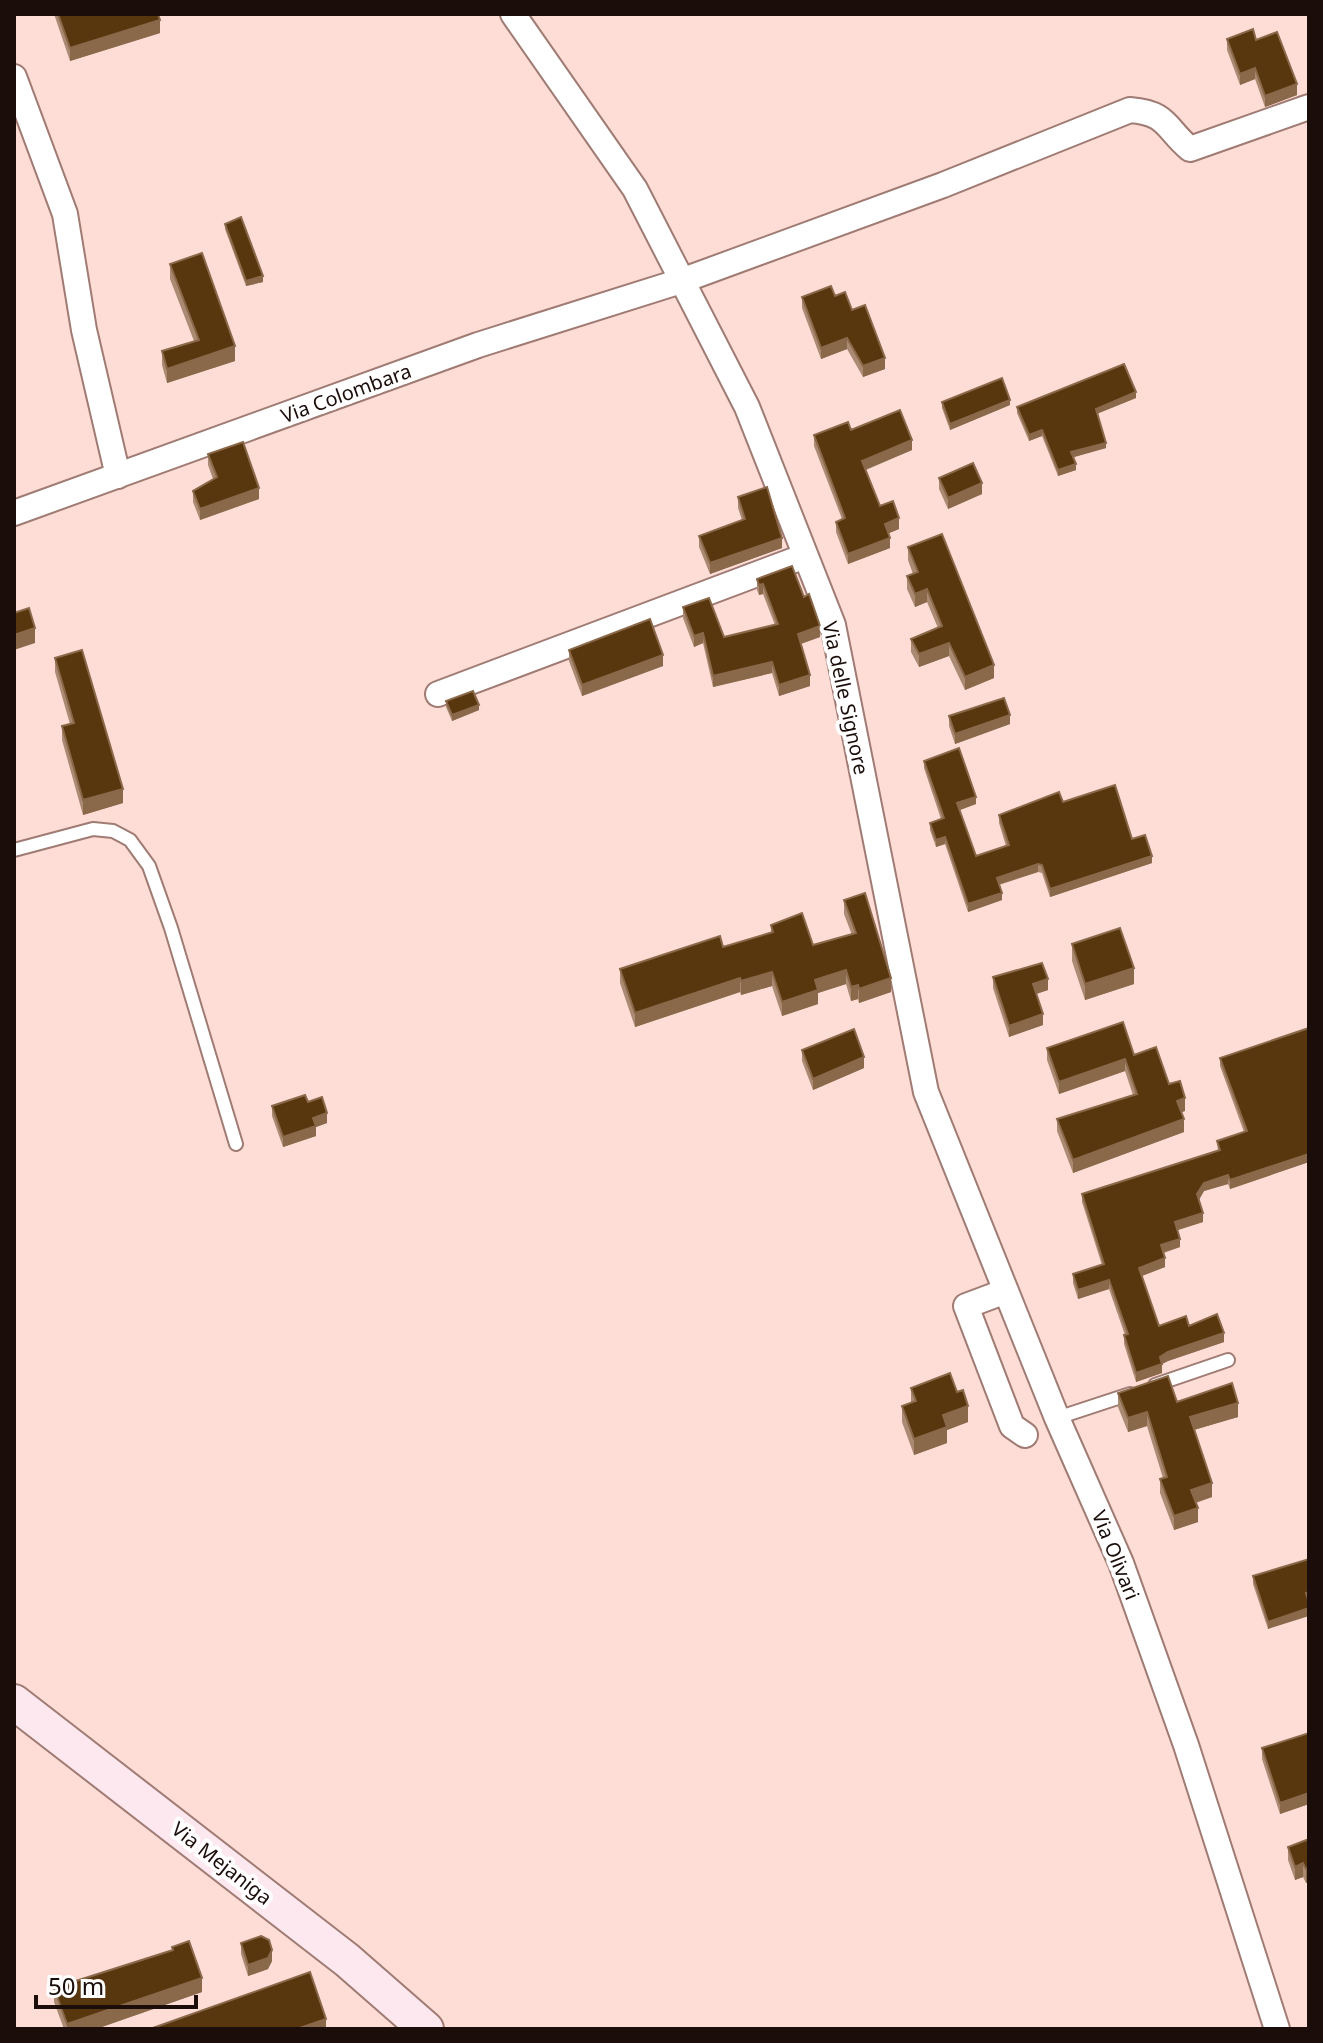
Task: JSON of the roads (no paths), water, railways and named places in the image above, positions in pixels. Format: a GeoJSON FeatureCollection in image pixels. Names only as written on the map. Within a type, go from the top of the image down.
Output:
{"type":"FeatureCollection","features":[{"type":"Feature","properties":{"kind":"main road","name":"Via Mejaniga"},"geometry":{"type":"LineString","coordinates":[[14,1702],[347,1960],[426,2029]]}},
{"type":"Feature","properties":{"kind":"street","name":"Via delle Signore"},"geometry":{"type":"LineString","coordinates":[[513,14],[635,189],[747,407],[833,625],[926,1092]]}},
{"type":"Feature","properties":{"kind":"street"},"geometry":{"type":"LineString","coordinates":[[14,77],[65,214],[84,330],[118,476]]}},
{"type":"Feature","properties":{"kind":"street","name":"Via Colombara"},"geometry":{"type":"LineString","coordinates":[[14,513],[478,345],[681,281],[943,185],[1130,110],[1150,111],[1167,121],[1177,138],[1190,149],[1309,107]]}},
{"type":"Feature","properties":{"kind":"street"},"geometry":{"type":"LineString","coordinates":[[438,694],[805,556]]}},
{"type":"Feature","properties":{"kind":"street","name":"Via Olivari"},"geometry":{"type":"LineString","coordinates":[[926,1092],[1057,1418],[1121,1563],[1186,1745],[1277,2029]]}},
{"type":"Feature","properties":{"kind":"street"},"geometry":{"type":"LineString","coordinates":[[1006,1291],[966,1306],[1012,1426],[1025,1435]]}},
{"type":"Feature","properties":{"kind":"lane"},"geometry":{"type":"LineString","coordinates":[[14,850],[93,829],[113,831],[130,840],[149,866],[171,928],[236,1144]]}},
{"type":"Feature","properties":{"kind":"lane"},"geometry":{"type":"LineString","coordinates":[[1057,1418],[1228,1360]]}}]}
